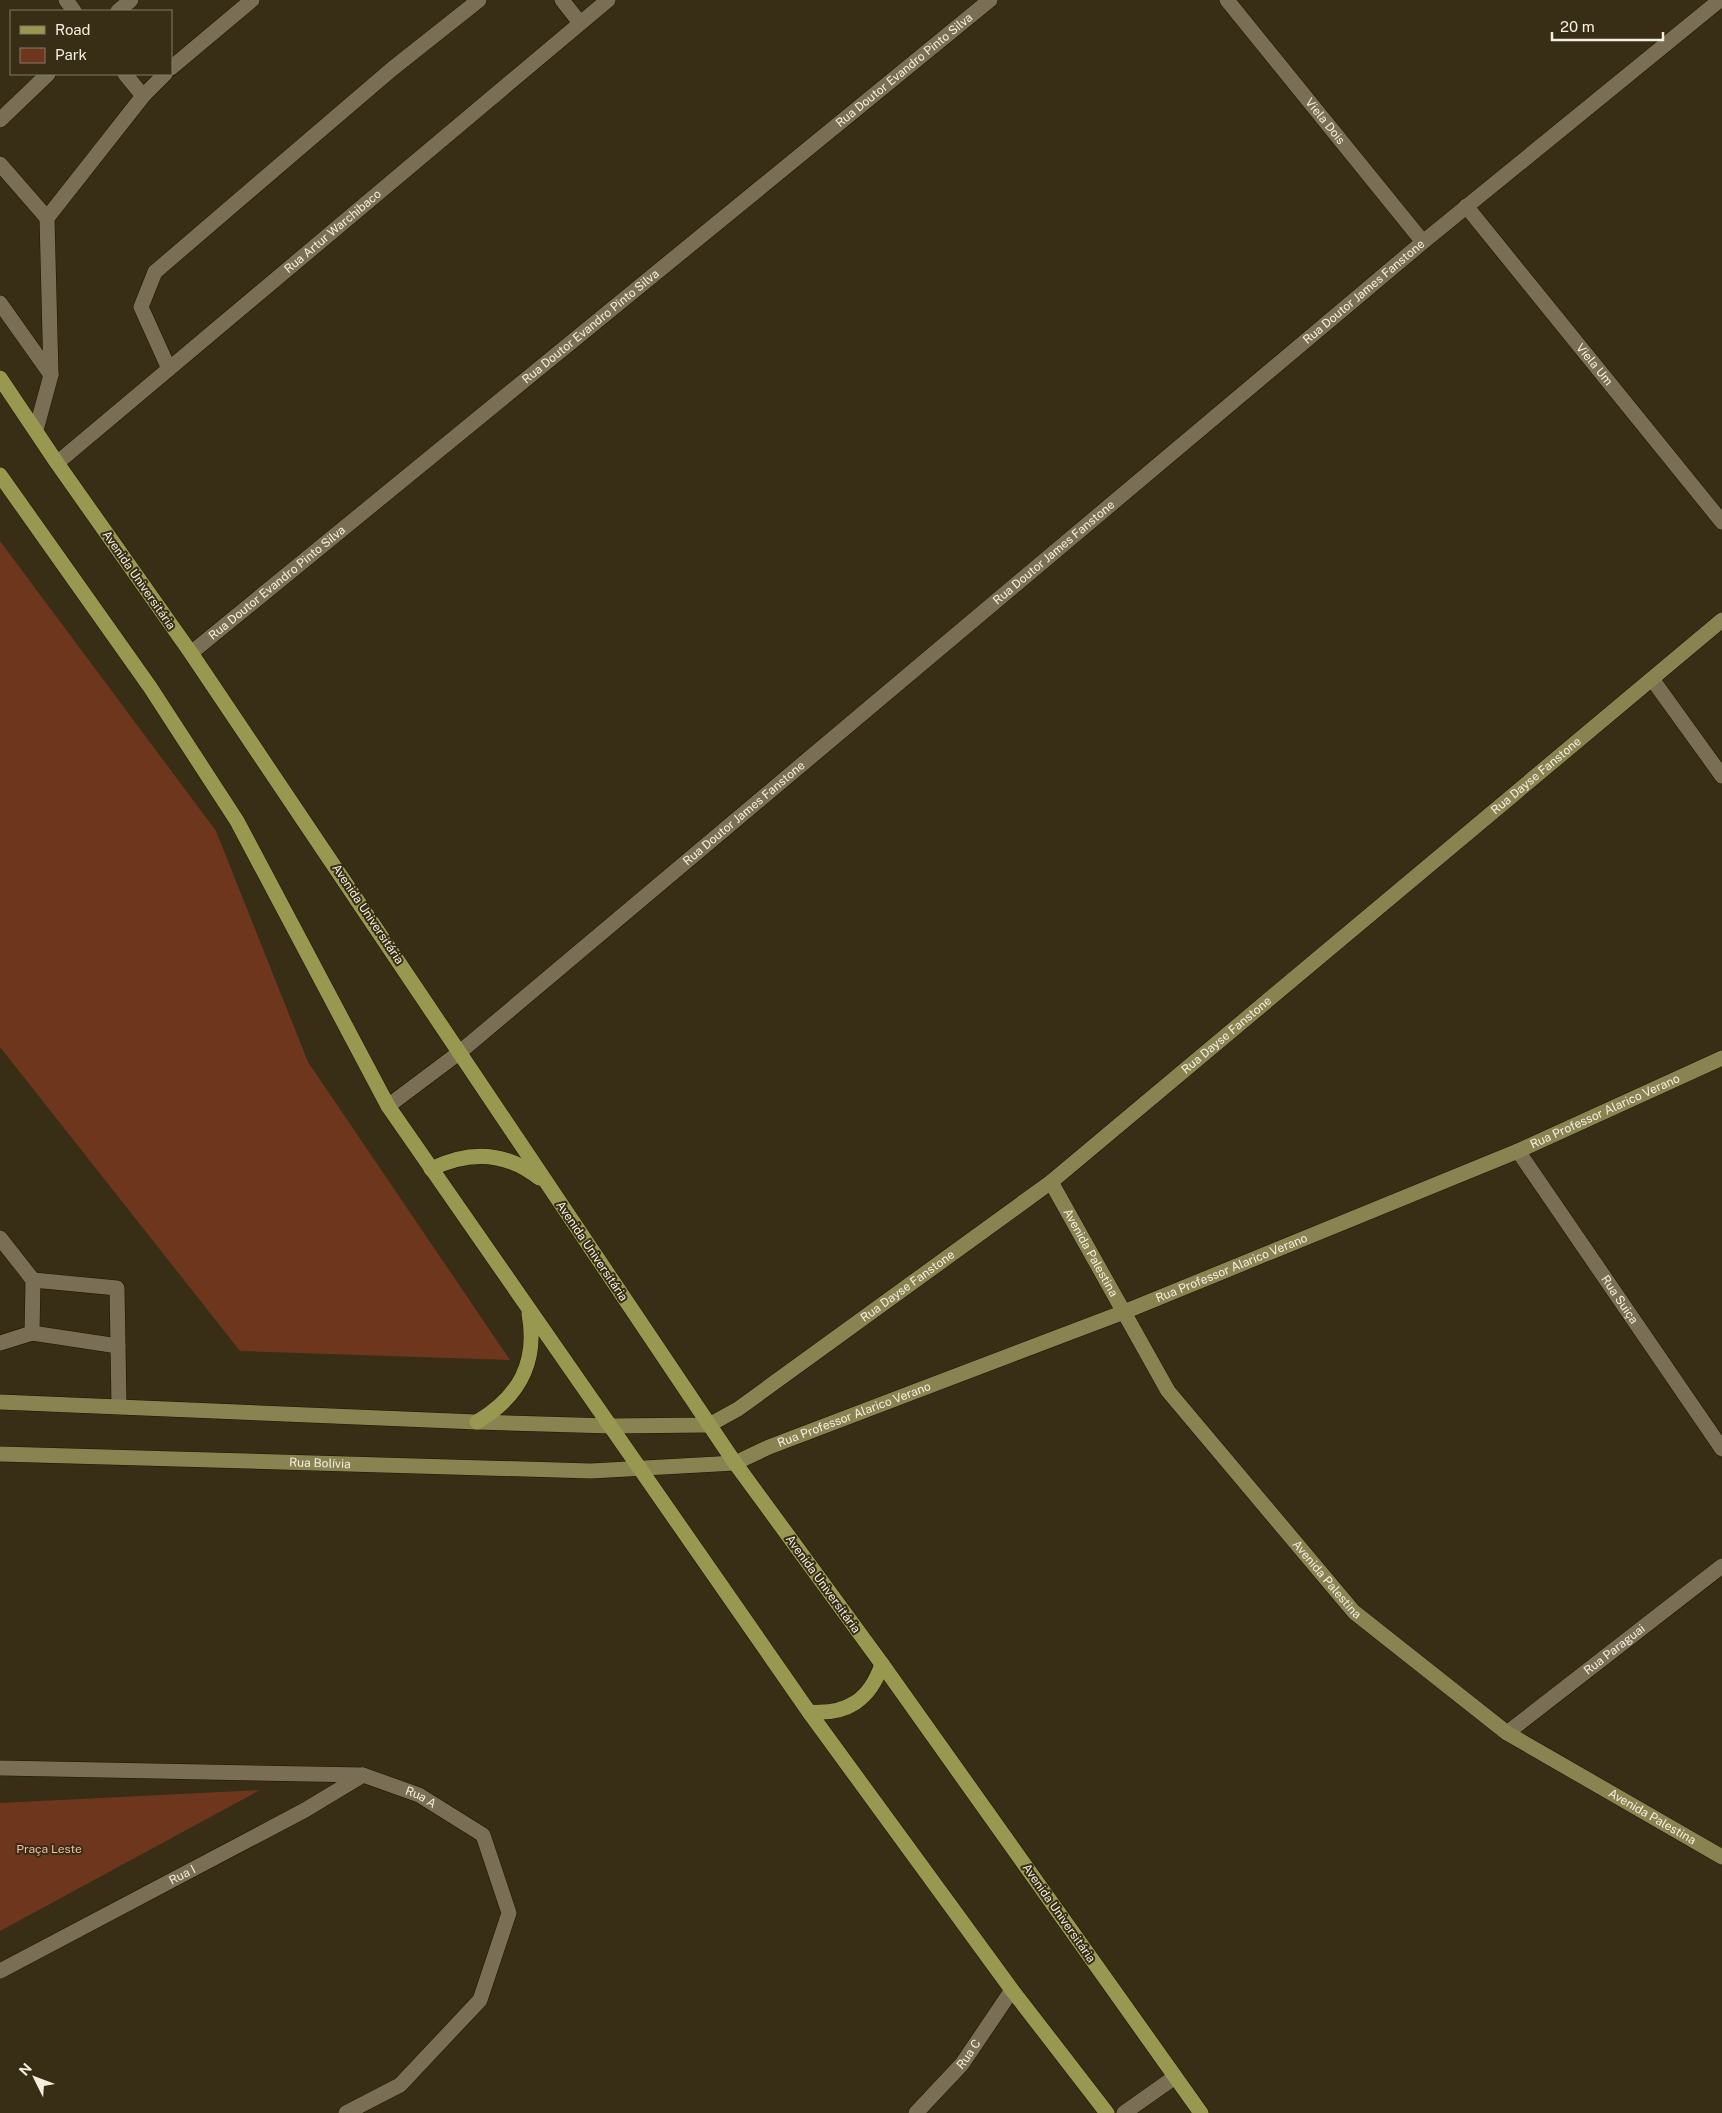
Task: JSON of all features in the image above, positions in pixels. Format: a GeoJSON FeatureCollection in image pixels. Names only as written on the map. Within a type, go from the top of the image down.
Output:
{"type":"FeatureCollection","features":[{"type":"Feature","properties":{"kind":"main road","name":"Avenida Universitária"},"geometry":{"type":"LineString","coordinates":[[0,378],[57,463],[191,653],[735,1463],[882,1664],[1201,2113]]}},
{"type":"Feature","properties":{"kind":"main road"},"geometry":{"type":"LineString","coordinates":[[0,475],[150,687],[237,821],[388,1106],[809,1712],[1012,1990],[1107,2113]]}},
{"type":"Feature","properties":{"kind":"main road","name":"Rua Dayse Fanstone"},"geometry":{"type":"LineString","coordinates":[[709,1425],[738,1409],[1051,1182],[1722,620]]}},
{"type":"Feature","properties":{"kind":"main road","name":"Rua Professor Alarico Verano"},"geometry":{"type":"LineString","coordinates":[[735,1463],[769,1447],[1124,1312],[1518,1151],[1722,1058]]}},
{"type":"Feature","properties":{"kind":"main road"},"geometry":{"type":"LineString","coordinates":[[431,1169],[449,1160],[469,1156],[490,1156],[510,1161],[523,1167],[546,1183]]}},
{"type":"Feature","properties":{"kind":"main road","name":"Avenida Palestina"},"geometry":{"type":"LineString","coordinates":[[1051,1182],[1168,1390],[1354,1612],[1507,1733],[1722,1857]]}},
{"type":"Feature","properties":{"kind":"main road"},"geometry":{"type":"LineString","coordinates":[[477,1422],[495,1412],[510,1397],[522,1380],[532,1346],[532,1327],[528,1310]]}},
{"type":"Feature","properties":{"kind":"main road"},"geometry":{"type":"LineString","coordinates":[[0,1402],[119,1405],[477,1422],[610,1426],[709,1425]]}},
{"type":"Feature","properties":{"kind":"main road","name":"Rua Bolívia"},"geometry":{"type":"LineString","coordinates":[[0,1454],[591,1471],[735,1463]]}},
{"type":"Feature","properties":{"kind":"main road"},"geometry":{"type":"LineString","coordinates":[[809,1712],[825,1714],[840,1711],[854,1704],[867,1694],[876,1680],[882,1664]]}},
{"type":"Feature","properties":{"kind":"street"},"geometry":{"type":"LineString","coordinates":[[172,66],[252,0]]}},
{"type":"Feature","properties":{"kind":"street"},"geometry":{"type":"LineString","coordinates":[[169,368],[141,307],[155,272],[392,69],[479,0]]}},
{"type":"Feature","properties":{"kind":"street"},"geometry":{"type":"LineString","coordinates":[[562,0],[580,23]]}},
{"type":"Feature","properties":{"kind":"street","name":"Rua Artur Warchibaco"},"geometry":{"type":"LineString","coordinates":[[57,463],[608,0]]}},
{"type":"Feature","properties":{"kind":"street","name":"Rua Doutor Evandro Pinto Silva"},"geometry":{"type":"LineString","coordinates":[[191,653],[990,0]]}},
{"type":"Feature","properties":{"kind":"street","name":"Viela Dois"},"geometry":{"type":"LineString","coordinates":[[1227,0],[1423,242]]}},
{"type":"Feature","properties":{"kind":"street","name":"Rua Doutor James Fanstone"},"geometry":{"type":"LineString","coordinates":[[388,1106],[460,1052],[1466,206],[1720,0]]}},
{"type":"Feature","properties":{"kind":"street"},"geometry":{"type":"LineString","coordinates":[[0,120],[47,75]]}},
{"type":"Feature","properties":{"kind":"street"},"geometry":{"type":"LineString","coordinates":[[125,75],[143,96]]}},
{"type":"Feature","properties":{"kind":"street"},"geometry":{"type":"LineString","coordinates":[[47,218],[143,96],[163,75]]}},
{"type":"Feature","properties":{"kind":"street"},"geometry":{"type":"LineString","coordinates":[[0,164],[47,218],[51,375],[36,430]]}},
{"type":"Feature","properties":{"kind":"street","name":"Viela Um"},"geometry":{"type":"LineString","coordinates":[[1466,206],[1722,522]]}},
{"type":"Feature","properties":{"kind":"street"},"geometry":{"type":"LineString","coordinates":[[0,303],[51,375]]}},
{"type":"Feature","properties":{"kind":"street"},"geometry":{"type":"LineString","coordinates":[[1652,679],[1722,776]]}},
{"type":"Feature","properties":{"kind":"street","name":"Rua Suiça"},"geometry":{"type":"LineString","coordinates":[[1518,1151],[1722,1449]]}},
{"type":"Feature","properties":{"kind":"street"},"geometry":{"type":"LineString","coordinates":[[0,1238],[33,1280],[32,1333]]}},
{"type":"Feature","properties":{"kind":"street"},"geometry":{"type":"LineString","coordinates":[[33,1280],[117,1288],[119,1405]]}},
{"type":"Feature","properties":{"kind":"street"},"geometry":{"type":"LineString","coordinates":[[0,1343],[32,1333],[118,1346]]}},
{"type":"Feature","properties":{"kind":"street","name":"Rua Paraguai"},"geometry":{"type":"LineString","coordinates":[[1507,1733],[1722,1566]]}},
{"type":"Feature","properties":{"kind":"street","name":"Rua A"},"geometry":{"type":"LineString","coordinates":[[0,1768],[364,1775],[419,1795],[483,1835],[509,1912],[480,2000],[400,2085],[346,2113]]}},
{"type":"Feature","properties":{"kind":"street","name":"Rua I"},"geometry":{"type":"LineString","coordinates":[[0,1971],[306,1810],[364,1775]]}},
{"type":"Feature","properties":{"kind":"street","name":"Rua C"},"geometry":{"type":"LineString","coordinates":[[916,2113],[962,2064],[1012,1990]]}},
{"type":"Feature","properties":{"kind":"street"},"geometry":{"type":"LineString","coordinates":[[1124,2113],[1175,2077]]}},
{"type":"Feature","properties":{"kind":"green space"},"geometry":{"type":"Polygon","coordinates":[[[0,541],[216,831],[308,1062],[510,1360],[240,1351],[0,1047],[0,541]]]}},
{"type":"Feature","properties":{"kind":"green space","name":"Praça Leste"},"geometry":{"type":"Polygon","coordinates":[[[260,1790],[0,1931],[0,1803],[260,1790]]]}}]}
